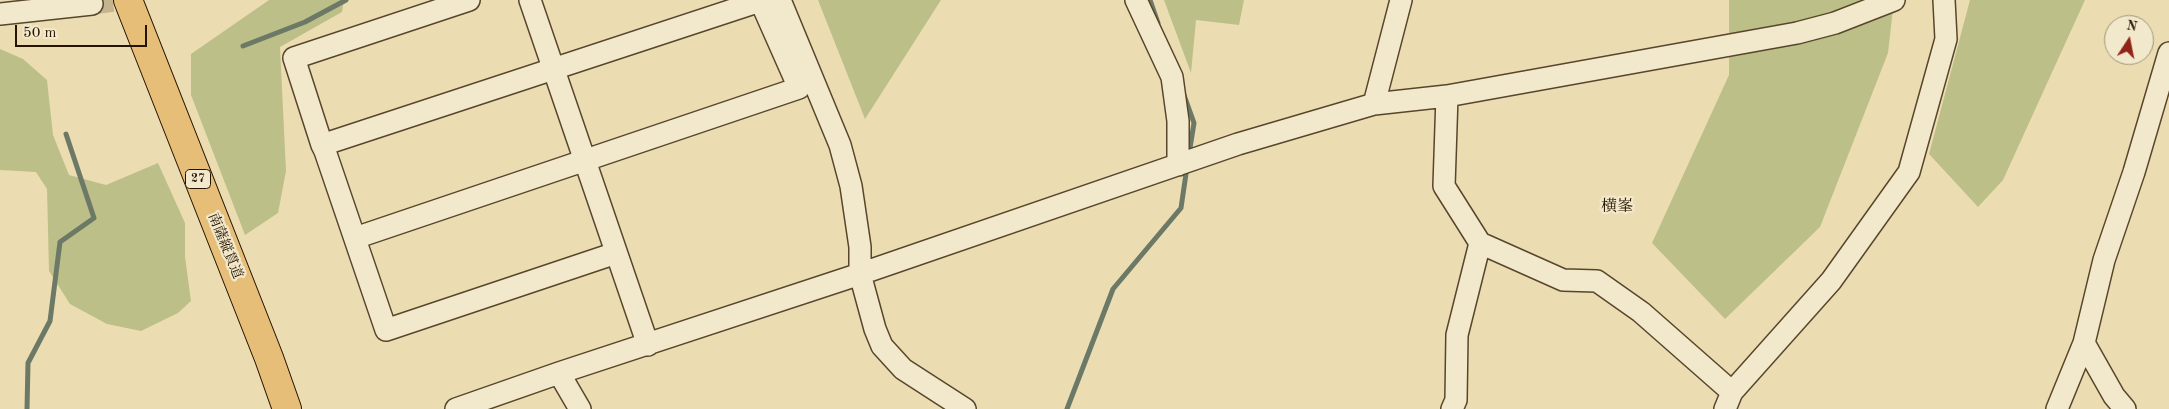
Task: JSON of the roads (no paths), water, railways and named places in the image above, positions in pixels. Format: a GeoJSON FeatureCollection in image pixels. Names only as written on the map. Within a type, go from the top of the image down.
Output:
{"type":"FeatureCollection","features":[{"type":"Feature","properties":{"kind":"main road","name":"南薩縦貫道"},"geometry":{"type":"LineString","coordinates":[[128,0],[269,358],[287,409]]}},
{"type":"Feature","properties":{"kind":"street"},"geometry":{"type":"LineString","coordinates":[[468,0],[294,58],[322,146],[386,330],[616,253]]}},
{"type":"Feature","properties":{"kind":"street"},"geometry":{"type":"LineString","coordinates":[[530,0],[648,345]]}},
{"type":"Feature","properties":{"kind":"street"},"geometry":{"type":"LineString","coordinates":[[322,146],[766,0]]}},
{"type":"Feature","properties":{"kind":"street"},"geometry":{"type":"LineString","coordinates":[[355,238],[799,88],[766,0]]}},
{"type":"Feature","properties":{"kind":"street"},"geometry":{"type":"LineString","coordinates":[[766,0],[840,145],[851,186],[860,247],[860,274],[875,329],[882,346],[903,369],[965,409]]}},
{"type":"Feature","properties":{"kind":"street"},"geometry":{"type":"LineString","coordinates":[[1136,0],[1172,77],[1186,162]]}},
{"type":"Feature","properties":{"kind":"street"},"geometry":{"type":"LineString","coordinates":[[1374,104],[1400,0]]}},
{"type":"Feature","properties":{"kind":"street"},"geometry":{"type":"LineString","coordinates":[[456,409],[559,373],[860,274],[1238,144],[1374,104],[1447,96],[1797,33],[1835,23],[1894,0]]}},
{"type":"Feature","properties":{"kind":"street"},"geometry":{"type":"LineString","coordinates":[[1447,96],[1444,186],[1480,243],[1563,280],[1597,281],[1641,312],[1729,401],[1831,281],[1909,172],[1946,38],[1944,0]]}},
{"type":"Feature","properties":{"kind":"street"},"geometry":{"type":"LineString","coordinates":[[0,14],[92,4]]}},
{"type":"Feature","properties":{"kind":"street"},"geometry":{"type":"LineString","coordinates":[[2057,409],[2084,343],[2104,260],[2134,172],[2169,53]]}},
{"type":"Feature","properties":{"kind":"street"},"geometry":{"type":"LineString","coordinates":[[1452,409],[1456,400],[1457,335],[1480,243]]}},
{"type":"Feature","properties":{"kind":"street"},"geometry":{"type":"LineString","coordinates":[[2084,343],[2114,396],[2125,409]]}},
{"type":"Feature","properties":{"kind":"street"},"geometry":{"type":"LineString","coordinates":[[559,373],[580,409]]}},
{"type":"Feature","properties":{"kind":"waterway"},"geometry":{"type":"LineString","coordinates":[[243,46],[305,22],[346,0]]}},
{"type":"Feature","properties":{"kind":"waterway"},"geometry":{"type":"LineString","coordinates":[[1150,0],[1158,23]]}},
{"type":"Feature","properties":{"kind":"waterway"},"geometry":{"type":"LineString","coordinates":[[1184,95],[1194,123],[1189,154]]}},
{"type":"Feature","properties":{"kind":"waterway"},"geometry":{"type":"LineString","coordinates":[[27,409],[28,363],[50,321],[60,242],[94,218],[66,134]]}},
{"type":"Feature","properties":{"kind":"waterway"},"geometry":{"type":"LineString","coordinates":[[1067,409],[1113,289],[1181,208],[1187,167]]}},
{"type":"Feature","properties":{"kind":"tunnel"},"geometry":{"type":"LineString","coordinates":[[92,4],[124,0]]}},
{"type":"Feature","properties":{"kind":"district","name":"横峯"},"geometry":{"type":"Point","coordinates":[1617,207]}}]}
